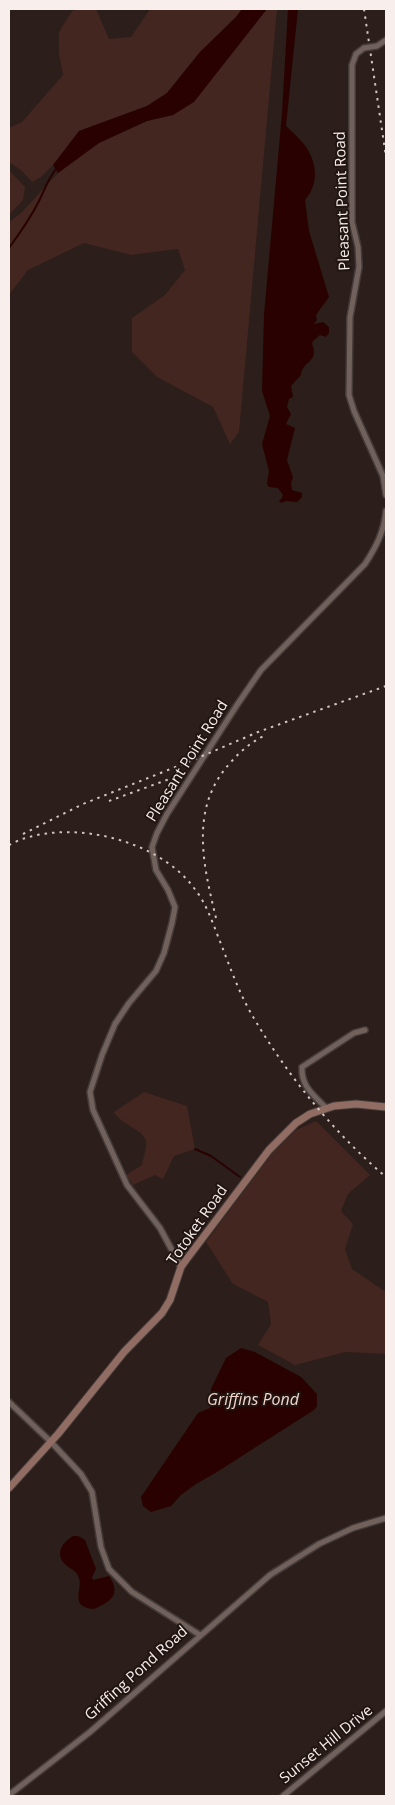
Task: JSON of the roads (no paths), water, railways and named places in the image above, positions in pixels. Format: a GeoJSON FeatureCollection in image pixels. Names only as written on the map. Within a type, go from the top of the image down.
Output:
{"type":"FeatureCollection","features":[{"type":"Feature","properties":{"kind":"main road","name":"Totoket Road"},"geometry":{"type":"LineString","coordinates":[[9,1488],[51,1442],[124,1352],[162,1313],[170,1300],[182,1267],[234,1195],[278,1139],[302,1119],[326,1108],[356,1104],[386,1107]]}},
{"type":"Feature","properties":{"kind":"street","name":"Pleasant Point Road"},"geometry":{"type":"LineString","coordinates":[[386,40],[377,46],[364,48],[356,54],[352,65],[352,222],[358,247],[359,267],[350,317],[350,395],[354,411],[383,476],[386,495]]}},
{"type":"Feature","properties":{"kind":"street","name":"Pleasant Point Road"},"geometry":{"type":"LineString","coordinates":[[182,1267],[160,1228],[127,1185],[93,1110],[90,1092],[102,1055],[115,1024],[129,1003],[156,971],[164,954],[172,923],[175,907],[168,890],[156,870],[152,847],[167,814],[261,670],[365,564],[377,545],[385,526],[386,511]]}},
{"type":"Feature","properties":{"kind":"street"},"geometry":{"type":"LineString","coordinates":[[326,1108],[307,1090],[302,1067],[354,1033],[365,1030]]}},
{"type":"Feature","properties":{"kind":"street","name":"Griffing Pond Road"},"geometry":{"type":"LineString","coordinates":[[9,1402],[78,1469],[92,1492],[101,1547],[109,1568],[132,1592],[200,1635],[90,1732],[9,1795]]}},
{"type":"Feature","properties":{"kind":"street"},"geometry":{"type":"LineString","coordinates":[[200,1635],[270,1574],[319,1544],[352,1528],[386,1518]]}},
{"type":"Feature","properties":{"kind":"street","name":"Sunset Hill Drive"},"geometry":{"type":"LineString","coordinates":[[283,1796],[386,1711]]}},
{"type":"Feature","properties":{"kind":"water"},"geometry":{"type":"Polygon","coordinates":[[[242,9],[267,9],[194,102],[173,115],[147,121],[99,143],[58,173],[53,165],[79,131],[147,106],[167,93],[200,52],[242,9]]]}},
{"type":"Feature","properties":{"kind":"water"},"geometry":{"type":"Polygon","coordinates":[[[288,9],[298,9],[286,126],[303,143],[314,164],[315,179],[310,193],[305,200],[309,231],[329,297],[316,315],[317,320],[314,324],[323,322],[329,327],[329,333],[326,337],[320,335],[313,341],[314,354],[302,370],[301,375],[291,386],[293,397],[289,399],[287,407],[291,414],[286,424],[295,428],[287,460],[293,477],[291,483],[292,490],[302,493],[302,497],[297,502],[286,501],[281,503],[279,501],[283,495],[278,488],[269,487],[267,484],[269,471],[262,444],[270,416],[262,391],[264,315],[282,113],[288,9]]]}},
{"type":"Feature","properties":{"kind":"water","name":"Griffins Pond"},"geometry":{"type":"Polygon","coordinates":[[[241,1348],[255,1352],[301,1377],[317,1394],[317,1406],[314,1410],[196,1484],[181,1495],[171,1506],[151,1512],[143,1506],[141,1497],[198,1413],[210,1408],[211,1389],[226,1358],[241,1348]]]}},
{"type":"Feature","properties":{"kind":"water"},"geometry":{"type":"Polygon","coordinates":[[[73,1536],[78,1536],[85,1540],[96,1569],[92,1577],[93,1580],[109,1576],[113,1583],[114,1593],[112,1597],[105,1604],[94,1609],[81,1605],[78,1596],[80,1581],[78,1576],[60,1557],[63,1545],[73,1536]]]}},
{"type":"Feature","properties":{"kind":"waterway"},"geometry":{"type":"LineString","coordinates":[[9,248],[32,213],[56,169]]}},
{"type":"Feature","properties":{"kind":"waterway"},"geometry":{"type":"LineString","coordinates":[[195,1149],[211,1156],[240,1177]]}},
{"type":"Feature","properties":{"kind":"railway"},"geometry":{"type":"LineString","coordinates":[[364,9],[386,157]]}},
{"type":"Feature","properties":{"kind":"railway"},"geometry":{"type":"LineString","coordinates":[[23,834],[83,804],[258,732],[386,686]]}},
{"type":"Feature","properties":{"kind":"railway"},"geometry":{"type":"LineString","coordinates":[[216,918],[204,857],[204,817],[209,798],[218,779],[231,762],[246,747],[264,736]]}},
{"type":"Feature","properties":{"kind":"railway"},"geometry":{"type":"LineString","coordinates":[[109,801],[186,773]]}},
{"type":"Feature","properties":{"kind":"railway"},"geometry":{"type":"LineString","coordinates":[[9,845],[47,833],[94,834],[118,839],[140,847],[161,858],[179,872],[194,888],[205,906],[242,997],[280,1059],[312,1102],[366,1160],[386,1177]]}}]}
